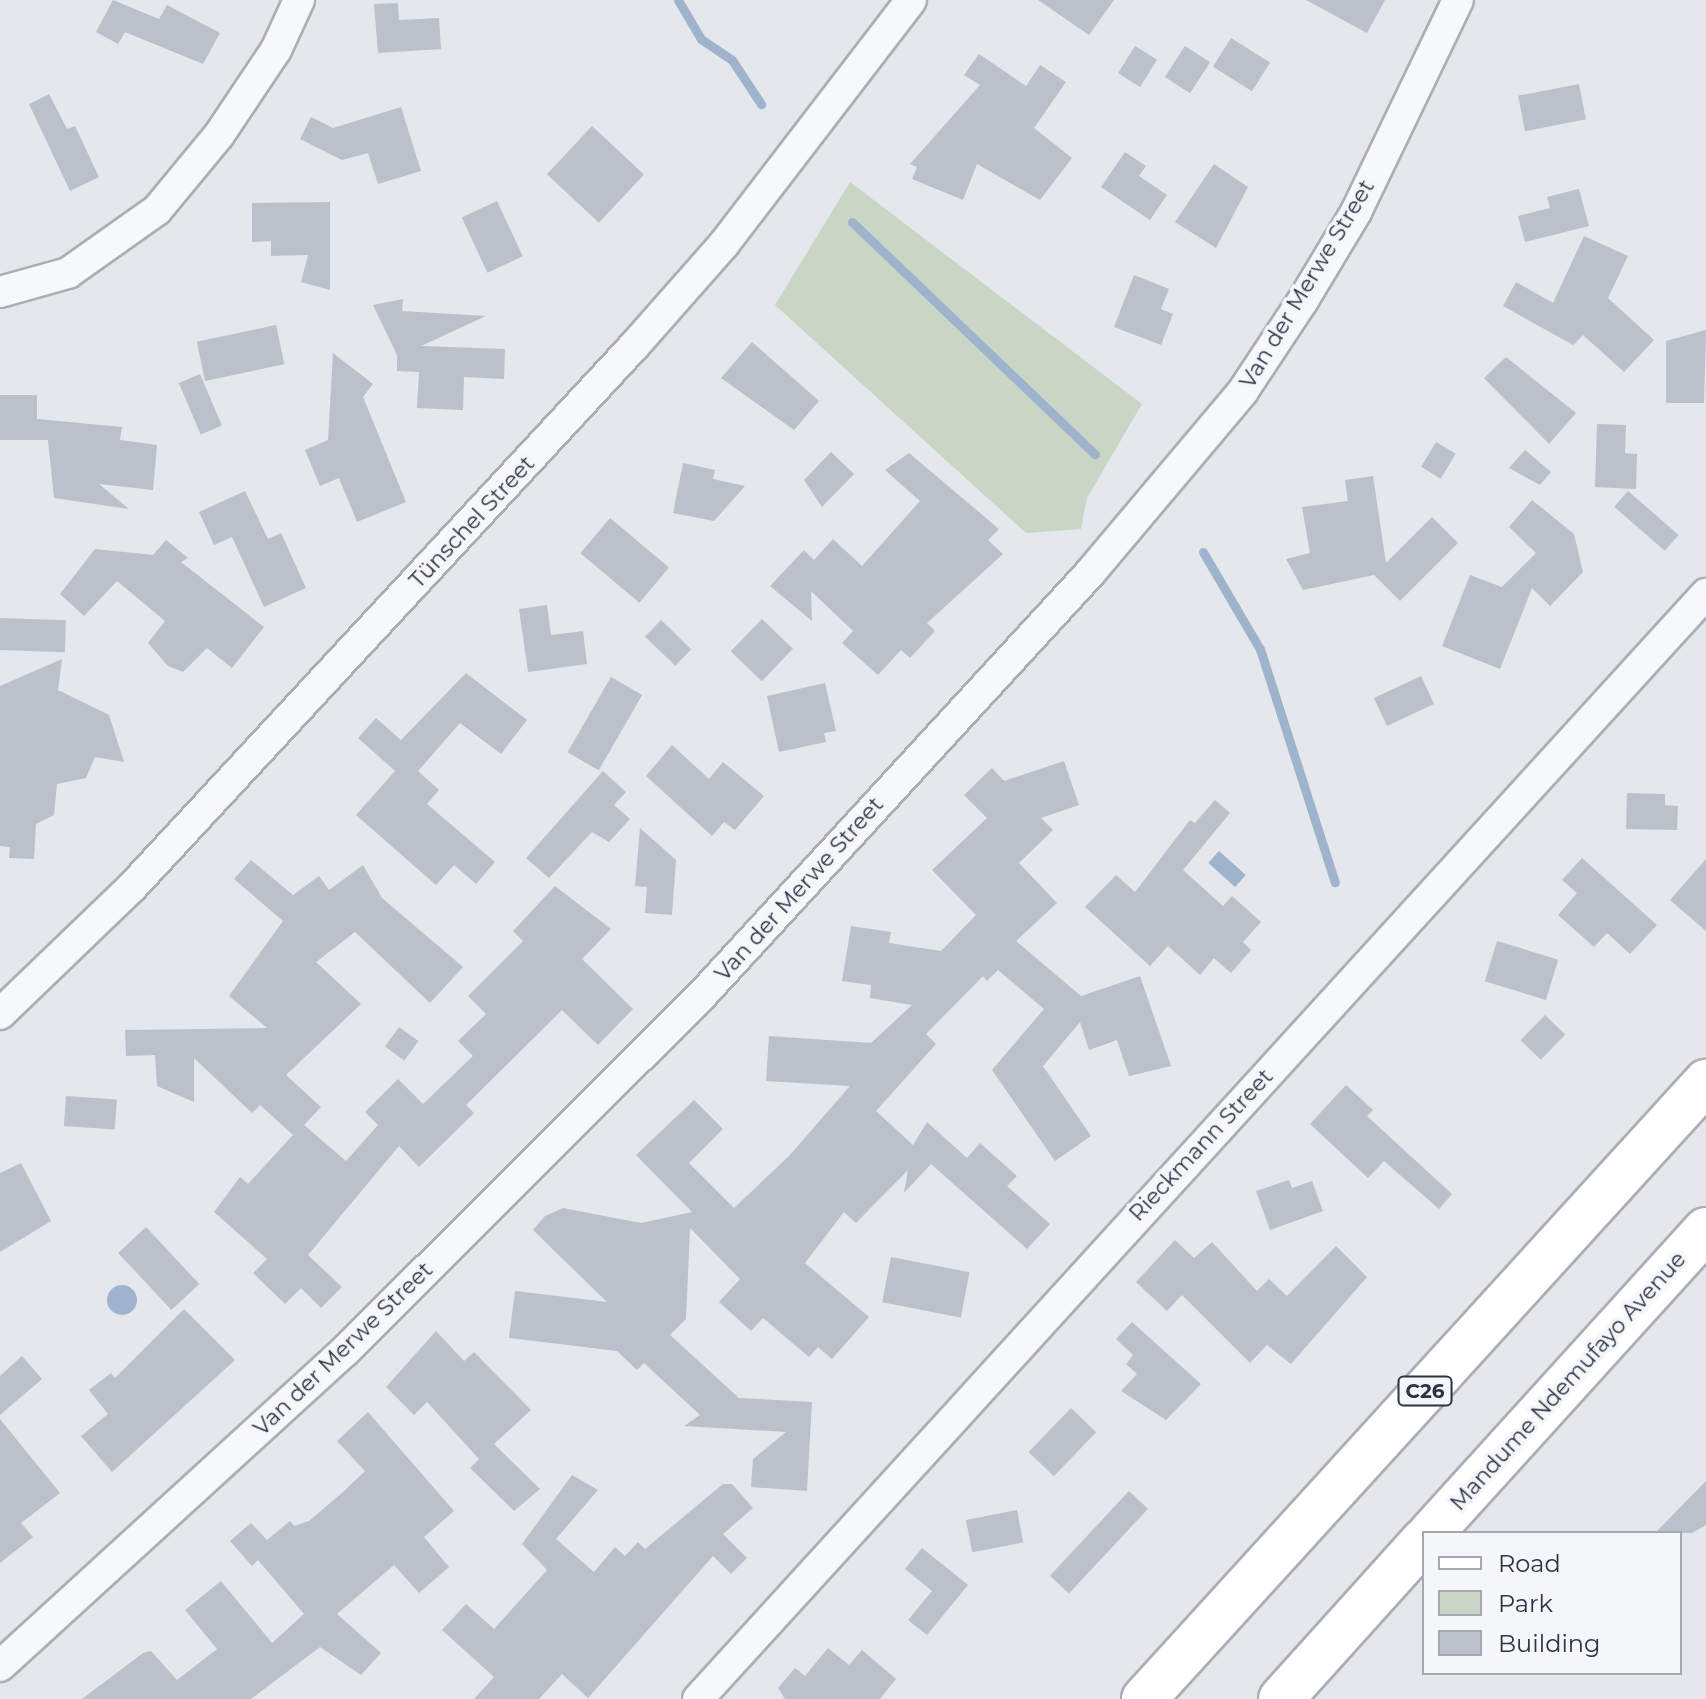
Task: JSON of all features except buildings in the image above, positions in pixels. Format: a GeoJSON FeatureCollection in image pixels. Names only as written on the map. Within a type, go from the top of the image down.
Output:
{"type":"FeatureCollection","features":[{"type":"Feature","properties":{"kind":"main road","name":"C26"},"geometry":{"type":"LineString","coordinates":[[1144,1699],[1706,1082]]}},
{"type":"Feature","properties":{"kind":"main road","name":"Mandume Ndemufayo Avenue"},"geometry":{"type":"LineString","coordinates":[[1433,1531],[1706,1230]]}},
{"type":"Feature","properties":{"kind":"main road"},"geometry":{"type":"LineString","coordinates":[[1281,1699],[1422,1542]]}},
{"type":"Feature","properties":{"kind":"street"},"geometry":{"type":"LineString","coordinates":[[0,292],[68,273],[157,210],[219,135],[276,50],[299,0]]}},
{"type":"Feature","properties":{"kind":"street","name":"Tünschel Street"},"geometry":{"type":"LineString","coordinates":[[0,1014],[132,887],[635,345],[724,244],[911,0]]}},
{"type":"Feature","properties":{"kind":"street","name":"Van der Merwe Street"},"geometry":{"type":"LineString","coordinates":[[0,1666],[344,1352],[702,995],[1090,573],[1243,391],[1302,302],[1356,212],[1458,0]]}},
{"type":"Feature","properties":{"kind":"street","name":"Rieckmann Street"},"geometry":{"type":"LineString","coordinates":[[698,1699],[1706,594]]}},
{"type":"Feature","properties":{"kind":"green space"},"geometry":{"type":"Polygon","coordinates":[[[850,182],[1142,404],[1087,498],[1081,529],[1026,533],[775,305],[850,182]]]}},
{"type":"Feature","properties":{"kind":"water"},"geometry":{"type":"Polygon","coordinates":[[[1219,851],[1246,875],[1235,887],[1208,863],[1219,851]]]}},
{"type":"Feature","properties":{"kind":"water"},"geometry":{"type":"Polygon","coordinates":[[[122,1285],[133,1289],[137,1300],[133,1311],[122,1315],[111,1311],[107,1300],[111,1289],[122,1285]]]}},
{"type":"Feature","properties":{"kind":"waterway"},"geometry":{"type":"LineString","coordinates":[[678,0],[701,39],[732,60],[761,104]]}},
{"type":"Feature","properties":{"kind":"waterway"},"geometry":{"type":"LineString","coordinates":[[852,222],[1095,454]]}},
{"type":"Feature","properties":{"kind":"waterway"},"geometry":{"type":"LineString","coordinates":[[1203,552],[1260,649],[1335,882]]}}]}
